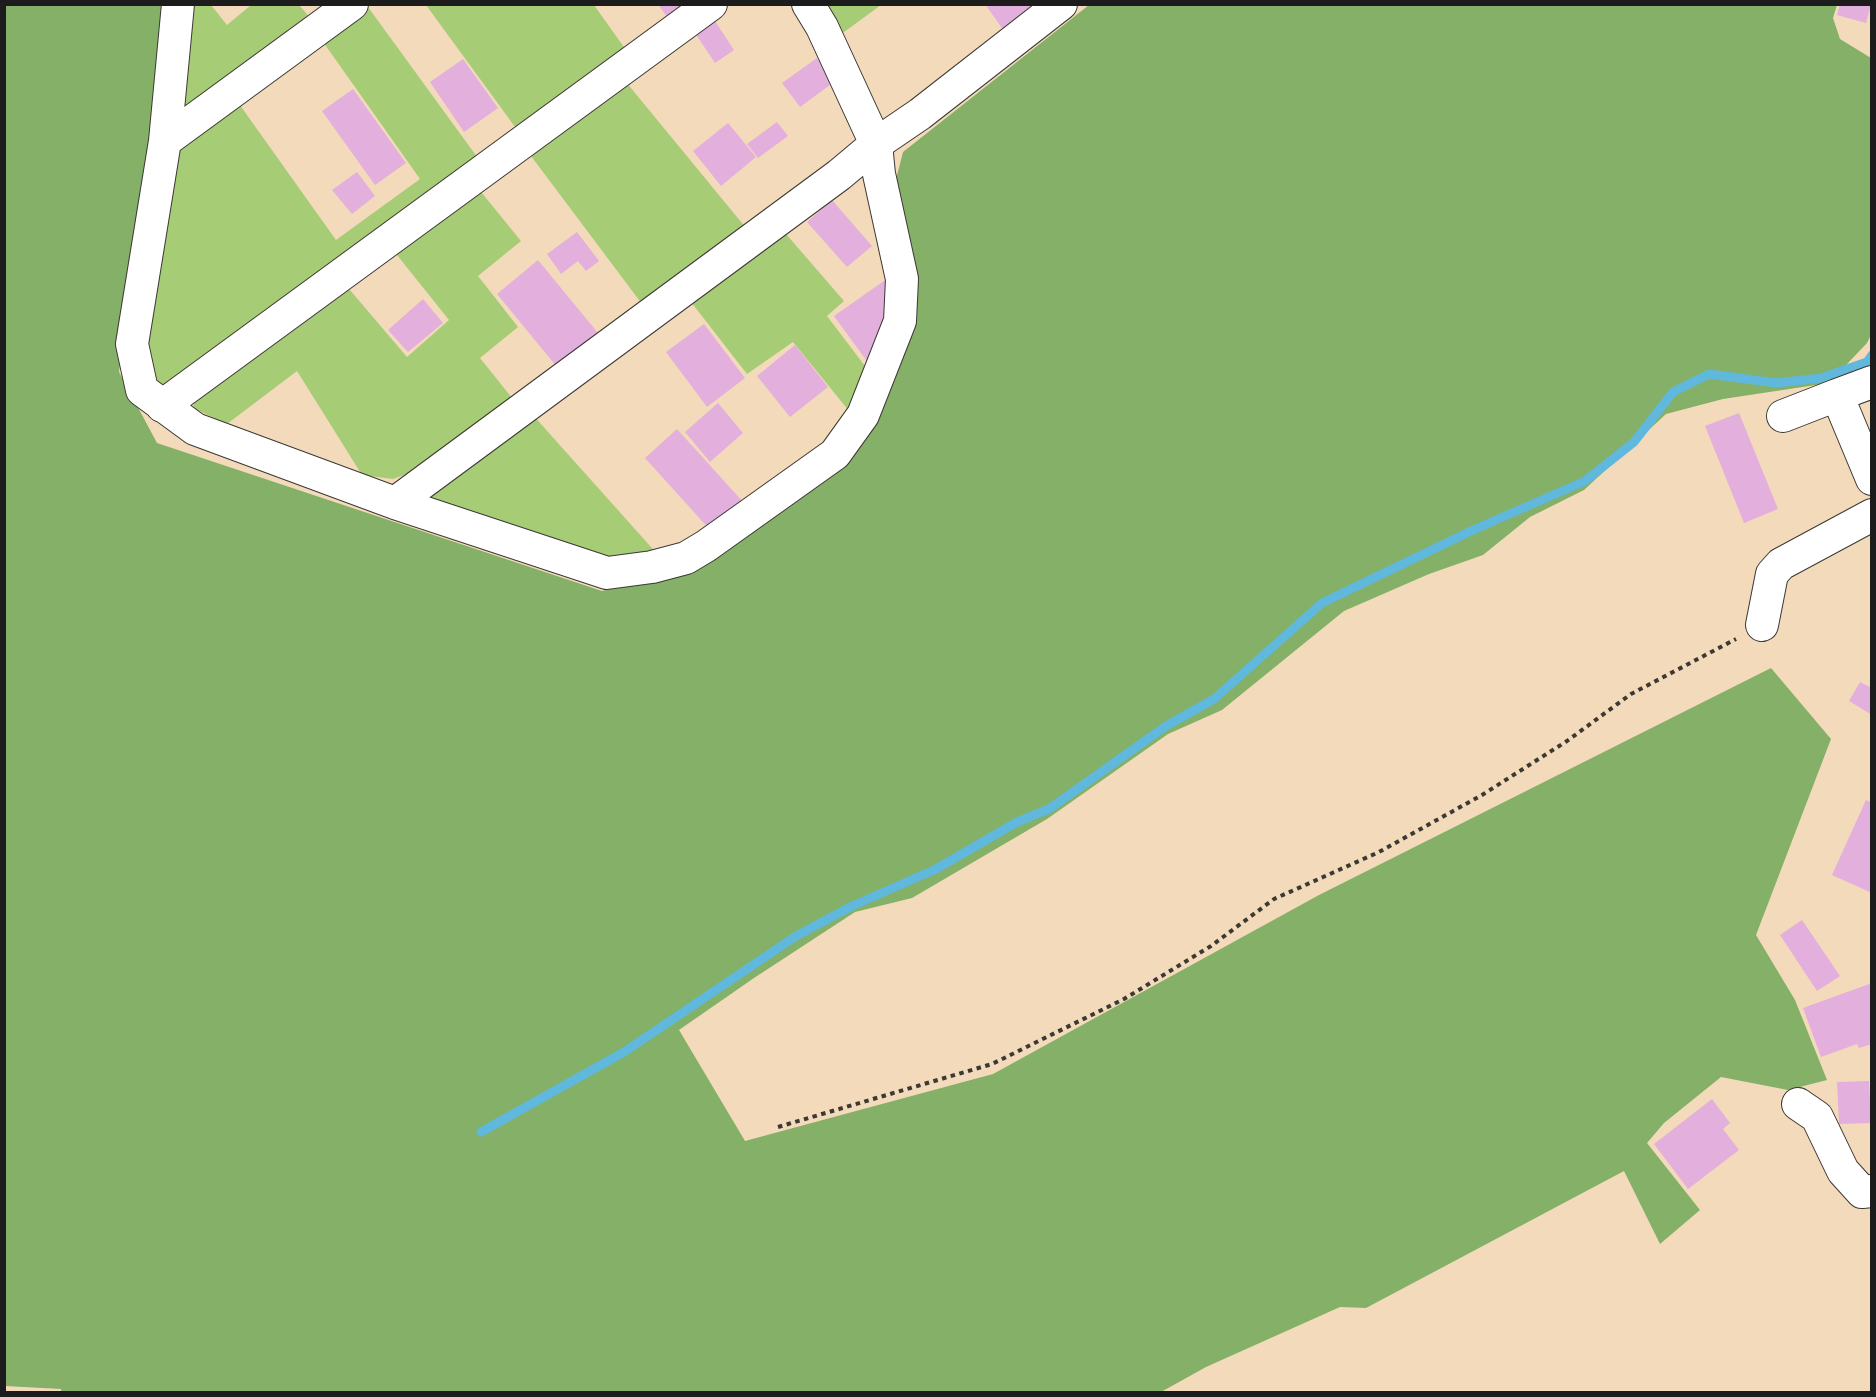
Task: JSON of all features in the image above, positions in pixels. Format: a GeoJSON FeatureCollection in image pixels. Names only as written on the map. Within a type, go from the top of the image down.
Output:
{"type":"FeatureCollection","features":[{"type":"Feature","properties":{"kind":"lane"},"geometry":{"type":"LineString","coordinates":[[178,4],[165,141],[132,344],[142,390],[195,429],[395,503],[607,573],[652,567],[686,558],[835,454],[863,415],[900,321],[902,279],[879,174],[876,144],[822,27],[808,4]]}},
{"type":"Feature","properties":{"kind":"lane"},"geometry":{"type":"LineString","coordinates":[[165,141],[352,4]]}},
{"type":"Feature","properties":{"kind":"lane"},"geometry":{"type":"LineString","coordinates":[[162,406],[711,4]]}},
{"type":"Feature","properties":{"kind":"lane"},"geometry":{"type":"LineString","coordinates":[[395,503],[840,175],[876,144],[920,114],[1060,4]]}},
{"type":"Feature","properties":{"kind":"lane"},"geometry":{"type":"LineString","coordinates":[[1783,416],[1872,382]]}},
{"type":"Feature","properties":{"kind":"lane"},"geometry":{"type":"LineString","coordinates":[[1837,394],[1872,479]]}},
{"type":"Feature","properties":{"kind":"lane"},"geometry":{"type":"LineString","coordinates":[[1762,625],[1772,574],[1780,564],[1872,515]]}},
{"type":"Feature","properties":{"kind":"lane"},"geometry":{"type":"LineString","coordinates":[[1798,1104],[1817,1117],[1843,1171],[1862,1192],[1872,1191]]}},
{"type":"Feature","properties":{"kind":"path"},"geometry":{"type":"LineString","coordinates":[[778,1127],[992,1064],[1124,999],[1211,946],[1274,899],[1379,852],[1482,795],[1567,741],[1631,694],[1762,625]]}},
{"type":"Feature","properties":{"kind":"green space"},"geometry":{"type":"Polygon","coordinates":[[[4,5],[164,5],[146,167],[119,372],[157,443],[602,591],[701,568],[852,456],[880,414],[892,195],[903,152],[1089,5],[1837,5],[1833,18],[1840,39],[1871,58],[1872,333],[1867,343],[1829,383],[1723,399],[1666,414],[1584,490],[1530,517],[1483,555],[1429,574],[1344,611],[1222,710],[1168,734],[1047,819],[912,898],[855,912],[679,1030],[745,1141],[993,1074],[1319,895],[1771,668],[1831,739],[1756,935],[1795,1000],[1827,1080],[1788,1090],[1721,1077],[1664,1123],[1647,1143],[1700,1210],[1660,1244],[1624,1171],[1366,1308],[1340,1307],[1206,1367],[1161,1392],[61,1392],[61,1389],[5,1386],[4,5]]]}},
{"type":"Feature","properties":{"kind":"green space"},"geometry":{"type":"Polygon","coordinates":[[[186,5],[211,5],[227,25],[251,5],[299,5],[312,20],[189,111],[178,111],[186,5]]]}},
{"type":"Feature","properties":{"kind":"green space"},"geometry":{"type":"Polygon","coordinates":[[[426,5],[594,5],[626,50],[518,131],[426,5]]]}},
{"type":"Feature","properties":{"kind":"green space"},"geometry":{"type":"Polygon","coordinates":[[[822,5],[881,5],[840,35],[822,5]]]}},
{"type":"Feature","properties":{"kind":"green space"},"geometry":{"type":"Polygon","coordinates":[[[368,7],[480,161],[162,392],[149,379],[141,331],[170,150],[237,101],[336,240],[420,179],[321,39],[368,7]]]}},
{"type":"Feature","properties":{"kind":"green space"},"geometry":{"type":"Polygon","coordinates":[[[626,82],[746,228],[642,304],[528,152],[626,82]]]}},
{"type":"Feature","properties":{"kind":"green space"},"geometry":{"type":"Polygon","coordinates":[[[477,187],[521,241],[478,276],[518,327],[480,358],[512,398],[418,470],[393,479],[362,475],[297,371],[227,424],[193,408],[196,392],[344,283],[407,357],[449,320],[393,250],[477,187]]]}},
{"type":"Feature","properties":{"kind":"green space"},"geometry":{"type":"Polygon","coordinates":[[[786,234],[844,301],[827,316],[868,370],[849,411],[793,342],[747,374],[691,302],[786,234]]]}},
{"type":"Feature","properties":{"kind":"green space"},"geometry":{"type":"Polygon","coordinates":[[[532,414],[659,556],[588,559],[415,504],[532,414]]]}},
{"type":"Feature","properties":{"kind":"building"},"geometry":{"type":"Polygon","coordinates":[[[658,4],[685,4],[667,17],[658,4]]]}},
{"type":"Feature","properties":{"kind":"building"},"geometry":{"type":"Polygon","coordinates":[[[985,4],[1040,4],[1004,31],[985,4]]]}},
{"type":"Feature","properties":{"kind":"building"},"geometry":{"type":"Polygon","coordinates":[[[1840,4],[1871,4],[1866,23],[1837,15],[1840,4]]]}},
{"type":"Feature","properties":{"kind":"building"},"geometry":{"type":"Polygon","coordinates":[[[713,18],[734,50],[715,63],[693,30],[713,18]]]}},
{"type":"Feature","properties":{"kind":"building"},"geometry":{"type":"Polygon","coordinates":[[[817,58],[834,82],[800,107],[782,83],[817,58]]]}},
{"type":"Feature","properties":{"kind":"building"},"geometry":{"type":"Polygon","coordinates":[[[463,59],[498,108],[464,132],[430,82],[463,59]]]}},
{"type":"Feature","properties":{"kind":"building"},"geometry":{"type":"Polygon","coordinates":[[[353,89],[406,163],[375,185],[322,111],[353,89]]]}},
{"type":"Feature","properties":{"kind":"building"},"geometry":{"type":"Polygon","coordinates":[[[777,122],[788,136],[758,158],[747,144],[777,122]]]}},
{"type":"Feature","properties":{"kind":"building"},"geometry":{"type":"Polygon","coordinates":[[[728,123],[756,157],[721,186],[693,151],[728,123]]]}},
{"type":"Feature","properties":{"kind":"building"},"geometry":{"type":"Polygon","coordinates":[[[357,172],[375,196],[352,214],[332,190],[357,172]]]}},
{"type":"Feature","properties":{"kind":"building"},"geometry":{"type":"Polygon","coordinates":[[[832,200],[872,246],[847,267],[807,222],[832,200]]]}},
{"type":"Feature","properties":{"kind":"building"},"geometry":{"type":"Polygon","coordinates":[[[577,232],[599,261],[586,271],[578,261],[561,274],[547,254],[577,232]]]}},
{"type":"Feature","properties":{"kind":"building"},"geometry":{"type":"Polygon","coordinates":[[[538,260],[598,333],[557,367],[497,294],[538,260]]]}},
{"type":"Feature","properties":{"kind":"building"},"geometry":{"type":"Polygon","coordinates":[[[891,276],[891,300],[869,364],[834,316],[891,276]]]}},
{"type":"Feature","properties":{"kind":"building"},"geometry":{"type":"Polygon","coordinates":[[[423,299],[443,323],[408,352],[388,330],[423,299]]]}},
{"type":"Feature","properties":{"kind":"building"},"geometry":{"type":"Polygon","coordinates":[[[704,324],[745,378],[707,407],[666,352],[704,324]]]}},
{"type":"Feature","properties":{"kind":"building"},"geometry":{"type":"Polygon","coordinates":[[[795,345],[828,387],[790,417],[757,376],[795,345]]]}},
{"type":"Feature","properties":{"kind":"building"},"geometry":{"type":"Polygon","coordinates":[[[718,403],[743,433],[710,462],[685,432],[718,403]]]}},
{"type":"Feature","properties":{"kind":"building"},"geometry":{"type":"Polygon","coordinates":[[[1739,413],[1778,509],[1744,523],[1705,426],[1739,413]]]}},
{"type":"Feature","properties":{"kind":"building"},"geometry":{"type":"Polygon","coordinates":[[[677,429],[744,503],[712,532],[645,458],[677,429]]]}},
{"type":"Feature","properties":{"kind":"building"},"geometry":{"type":"Polygon","coordinates":[[[1860,682],[1872,688],[1872,715],[1849,701],[1860,682]]]}},
{"type":"Feature","properties":{"kind":"building"},"geometry":{"type":"Polygon","coordinates":[[[1866,800],[1872,803],[1872,893],[1832,875],[1866,800]]]}},
{"type":"Feature","properties":{"kind":"building"},"geometry":{"type":"Polygon","coordinates":[[[1802,920],[1840,976],[1817,991],[1780,935],[1802,920]]]}},
{"type":"Feature","properties":{"kind":"building"},"geometry":{"type":"Polygon","coordinates":[[[1872,983],[1872,1044],[1859,1048],[1857,1044],[1821,1057],[1803,1008],[1872,983]]]}},
{"type":"Feature","properties":{"kind":"building"},"geometry":{"type":"Polygon","coordinates":[[[1869,1081],[1871,1123],[1839,1124],[1837,1082],[1869,1081]]]}},
{"type":"Feature","properties":{"kind":"building"},"geometry":{"type":"Polygon","coordinates":[[[1712,1099],[1730,1123],[1723,1129],[1739,1150],[1688,1189],[1654,1144],[1712,1099]]]}},
{"type":"Feature","properties":{"kind":"waterway"},"geometry":{"type":"LineString","coordinates":[[481,1132],[624,1052],[796,936],[852,906],[936,869],[1017,822],[1049,809],[1166,726],[1214,699],[1322,603],[1473,530],[1585,481],[1634,442],[1673,392],[1709,374],[1777,383],[1821,378],[1867,362],[1872,355]]}}]}
